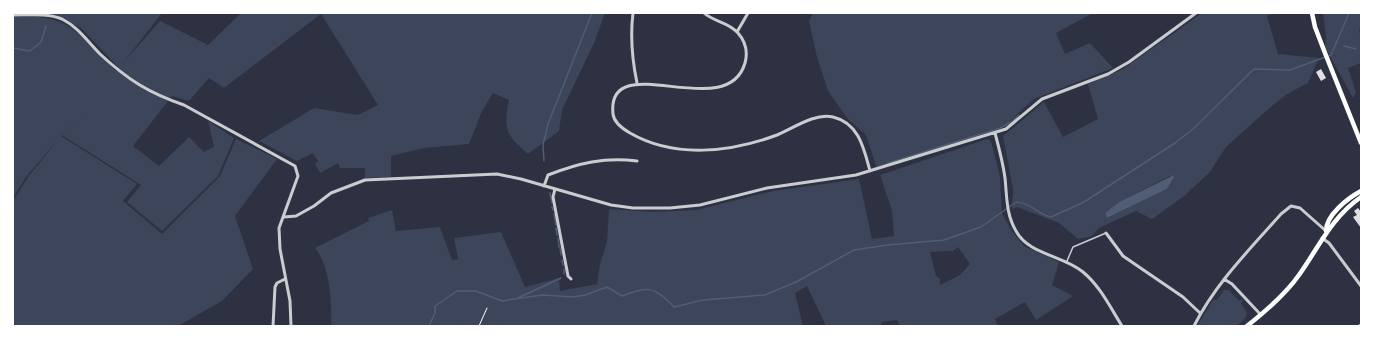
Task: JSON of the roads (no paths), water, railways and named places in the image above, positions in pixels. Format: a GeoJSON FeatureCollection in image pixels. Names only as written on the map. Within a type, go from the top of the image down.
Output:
{"type":"FeatureCollection","features":[{"type":"Feature","properties":{"kind":"main road"},"geometry":{"type":"LineString","coordinates":[[1312,13],[1315,28],[1324,53],[1361,143]]}},
{"type":"Feature","properties":{"kind":"main road"},"geometry":{"type":"LineString","coordinates":[[1326,231],[1326,226],[1339,209],[1361,191]]}},
{"type":"Feature","properties":{"kind":"main road"},"geometry":{"type":"LineString","coordinates":[[1247,326],[1279,299],[1300,275],[1326,231],[1348,207],[1361,197]]}},
{"type":"Feature","properties":{"kind":"street"},"geometry":{"type":"LineString","coordinates":[[633,13],[631,33],[632,61],[637,83]]}},
{"type":"Feature","properties":{"kind":"street"},"geometry":{"type":"LineString","coordinates":[[704,13],[728,25],[738,32],[745,47],[744,64],[734,80],[726,85],[704,89],[637,83],[621,90],[615,98],[613,116],[622,128],[644,139],[678,148],[695,150],[728,149],[767,138],[812,119],[823,116],[833,117],[852,127],[862,143],[870,171]]}},
{"type":"Feature","properties":{"kind":"street"},"geometry":{"type":"LineString","coordinates":[[738,32],[748,13]]}},
{"type":"Feature","properties":{"kind":"street"},"geometry":{"type":"LineString","coordinates":[[284,217],[290,218],[296,216],[314,206],[331,193],[365,180],[486,173],[521,178],[611,205],[633,208],[670,208],[700,205],[767,188],[843,178],[996,133],[1014,124],[1042,99],[1108,74],[1120,67],[1196,13]]}},
{"type":"Feature","properties":{"kind":"street"},"geometry":{"type":"LineString","coordinates":[[13,15],[45,16],[62,19],[79,31],[99,53],[137,84],[164,99],[177,103],[204,116],[295,166],[298,176],[284,217],[280,224],[279,238],[290,302],[291,326]]}},
{"type":"Feature","properties":{"kind":"street"},"geometry":{"type":"LineString","coordinates":[[996,133],[1005,179],[1007,210],[1016,232],[1026,243],[1034,248],[1067,261],[1082,271],[1096,285],[1122,326]]}},
{"type":"Feature","properties":{"kind":"street"},"geometry":{"type":"LineString","coordinates":[[544,186],[548,175],[577,165],[607,159],[637,161]]}},
{"type":"Feature","properties":{"kind":"street"},"geometry":{"type":"LineString","coordinates":[[555,189],[553,197],[568,276],[571,279]]}},
{"type":"Feature","properties":{"kind":"street"},"geometry":{"type":"LineString","coordinates":[[1194,326],[1200,313],[1224,279],[1286,210],[1294,206],[1303,210],[1326,231]]}},
{"type":"Feature","properties":{"kind":"street"},"geometry":{"type":"LineString","coordinates":[[1106,233],[1123,256],[1183,297],[1200,313]]}},
{"type":"Feature","properties":{"kind":"street"},"geometry":{"type":"LineString","coordinates":[[1322,238],[1328,243],[1361,286]]}},
{"type":"Feature","properties":{"kind":"street"},"geometry":{"type":"LineString","coordinates":[[273,326],[275,287],[285,279]]}},
{"type":"Feature","properties":{"kind":"street"},"geometry":{"type":"LineString","coordinates":[[1224,279],[1232,284],[1261,314]]}},
{"type":"Feature","properties":{"kind":"lane"},"geometry":{"type":"LineString","coordinates":[[1067,261],[1073,247],[1106,233]]}},
{"type":"Feature","properties":{"kind":"waterway"},"geometry":{"type":"LineString","coordinates":[[544,161],[543,145],[548,124],[592,13]]}},
{"type":"Feature","properties":{"kind":"waterway"},"geometry":{"type":"LineString","coordinates":[[429,326],[435,313],[435,306],[457,291],[476,291],[502,301],[542,295],[573,297],[585,295],[607,287],[622,296],[639,291],[651,290],[661,295],[674,307],[703,300],[765,295],[796,282],[854,250],[888,245],[944,240],[981,227],[1016,202],[1027,204],[1042,214],[1051,217],[1084,202],[1175,143],[1193,129],[1254,69],[1290,70],[1331,55],[1349,13]]}},
{"type":"Feature","properties":{"kind":"waterway"},"geometry":{"type":"LineString","coordinates":[[13,48],[30,51],[41,42],[46,26]]}},
{"type":"Feature","properties":{"kind":"waterway"},"geometry":{"type":"LineString","coordinates":[[1344,46],[1356,49]]}},
{"type":"Feature","properties":{"kind":"waterway"},"geometry":{"type":"LineString","coordinates":[[888,163],[1000,128],[1011,122],[1019,115]]}},
{"type":"Feature","properties":{"kind":"waterway"},"geometry":{"type":"LineString","coordinates":[[550,193],[552,203]]}},
{"type":"Feature","properties":{"kind":"waterway"},"geometry":{"type":"LineString","coordinates":[[554,214],[556,225]]}},
{"type":"Feature","properties":{"kind":"waterway"},"geometry":{"type":"LineString","coordinates":[[556,228],[557,235]]}},
{"type":"Feature","properties":{"kind":"waterway"},"geometry":{"type":"LineString","coordinates":[[558,238],[559,247]]}},
{"type":"Feature","properties":{"kind":"waterway"},"geometry":{"type":"LineString","coordinates":[[560,248],[561,255]]}},
{"type":"Feature","properties":{"kind":"waterway"},"geometry":{"type":"LineString","coordinates":[[562,260],[563,265]]}},
{"type":"Feature","properties":{"kind":"waterway"},"geometry":{"type":"LineString","coordinates":[[564,269],[564,274]]}},
{"type":"Feature","properties":{"kind":"waterway"},"geometry":{"type":"LineString","coordinates":[[518,298],[561,278]]}}]}
